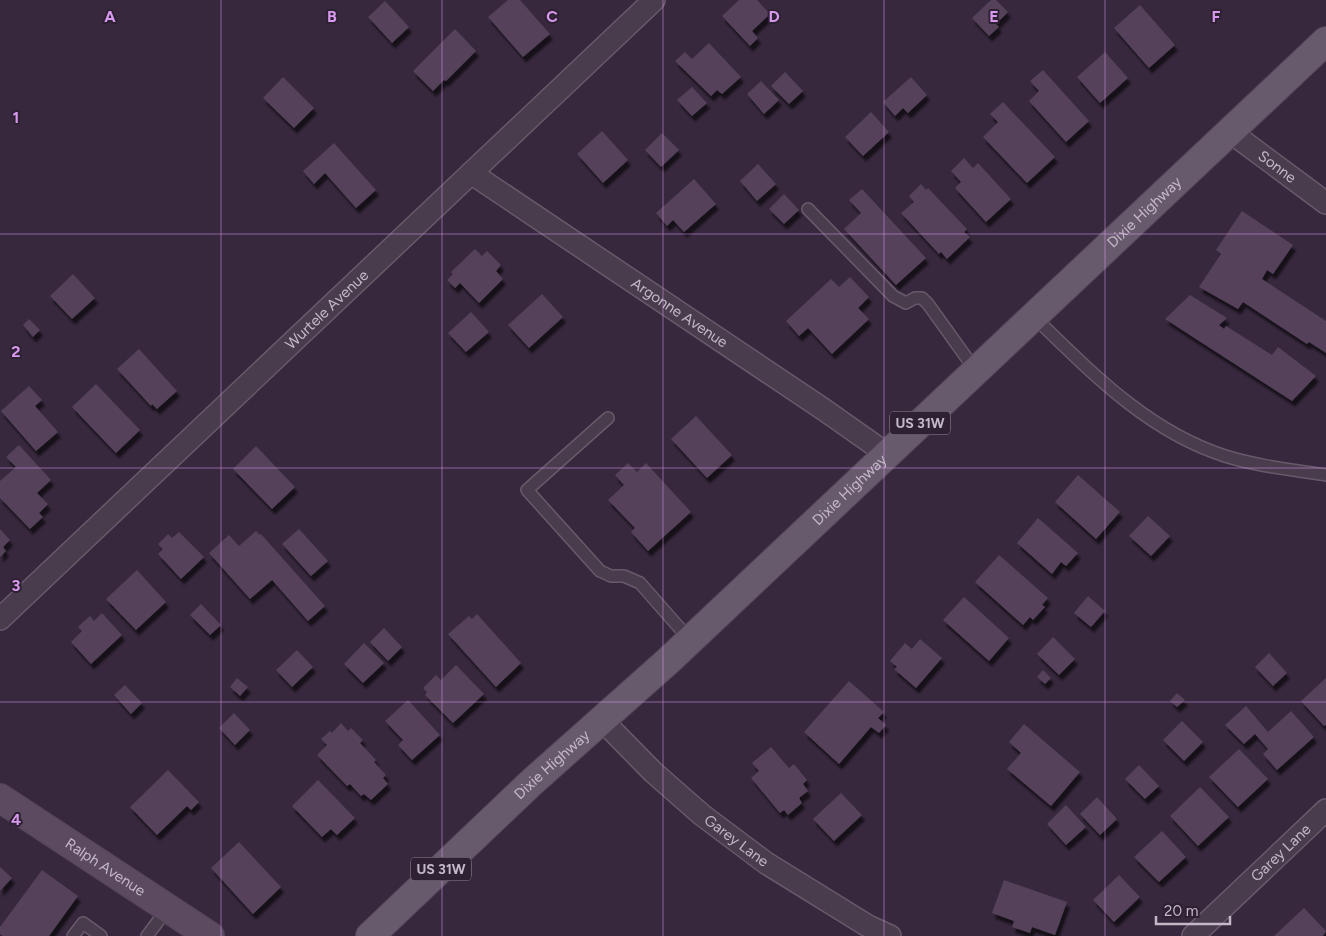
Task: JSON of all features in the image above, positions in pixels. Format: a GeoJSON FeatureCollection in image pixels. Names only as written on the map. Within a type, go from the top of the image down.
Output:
{"type":"FeatureCollection","features":[{"type":"Feature","properties":{"kind":"main road","name":"Dixie Highway"},"geometry":{"type":"LineString","coordinates":[[370,936],[532,782],[690,640],[1326,41]]}},
{"type":"Feature","properties":{"kind":"street","name":"Wurtele Avenue"},"geometry":{"type":"LineString","coordinates":[[0,619],[654,0]]}},
{"type":"Feature","properties":{"kind":"street","name":"Sonne"},"geometry":{"type":"LineString","coordinates":[[1229,131],[1326,203]]}},
{"type":"Feature","properties":{"kind":"street","name":"Argonne Avenue"},"geometry":{"type":"LineString","coordinates":[[471,173],[887,454]]}},
{"type":"Feature","properties":{"kind":"street","name":"Garey Lane"},"geometry":{"type":"LineString","coordinates":[[602,720],[653,772],[702,815],[766,863],[868,926],[890,936]]}},
{"type":"Feature","properties":{"kind":"street","name":"Ralph Avenue"},"geometry":{"type":"LineString","coordinates":[[0,798],[210,936]]}},
{"type":"Feature","properties":{"kind":"street","name":"Garey Lane"},"geometry":{"type":"LineString","coordinates":[[1193,936],[1326,810]]}},
{"type":"Feature","properties":{"kind":"lane"},"geometry":{"type":"LineString","coordinates":[[808,209],[893,296],[906,303],[915,298],[922,298],[976,371]]}},
{"type":"Feature","properties":{"kind":"lane"},"geometry":{"type":"LineString","coordinates":[[1033,316],[1095,376],[1128,404],[1156,424],[1182,438],[1226,456],[1273,467],[1326,475]]}},
{"type":"Feature","properties":{"kind":"lane"},"geometry":{"type":"LineString","coordinates":[[608,418],[527,490],[600,571],[612,576],[624,576],[640,583],[690,640]]}},
{"type":"Feature","properties":{"kind":"lane"},"geometry":{"type":"LineString","coordinates":[[147,936],[168,908]]}},
{"type":"Feature","properties":{"kind":"lane"},"geometry":{"type":"LineString","coordinates":[[73,936],[83,923],[101,936]]}},
{"type":"Feature","properties":{"kind":"building"},"geometry":{"type":"Polygon","coordinates":[[[508,0],[520,0],[550,34],[523,57],[488,17],[508,0]]]}},
{"type":"Feature","properties":{"kind":"building"},"geometry":{"type":"Polygon","coordinates":[[[739,0],[757,0],[770,14],[752,31],[758,38],[750,46],[722,16],[739,0]]]}},
{"type":"Feature","properties":{"kind":"building"},"geometry":{"type":"Polygon","coordinates":[[[991,0],[996,0],[1008,12],[996,24],[999,27],[989,36],[972,18],[991,0]]]}},
{"type":"Feature","properties":{"kind":"building"},"geometry":{"type":"Polygon","coordinates":[[[385,1],[409,27],[392,43],[368,17],[385,1]]]}},
{"type":"Feature","properties":{"kind":"building"},"geometry":{"type":"Polygon","coordinates":[[[1140,5],[1175,45],[1149,68],[1114,28],[1140,5]]]}},
{"type":"Feature","properties":{"kind":"building"},"geometry":{"type":"Polygon","coordinates":[[[455,29],[476,51],[446,81],[444,80],[433,91],[413,71],[455,29]]]}},
{"type":"Feature","properties":{"kind":"building"},"geometry":{"type":"Polygon","coordinates":[[[709,43],[741,77],[722,94],[717,90],[711,96],[675,61],[685,52],[692,59],[709,43]]]}},
{"type":"Feature","properties":{"kind":"building"},"geometry":{"type":"Polygon","coordinates":[[[1105,52],[1128,78],[1100,103],[1077,77],[1105,52]]]}},
{"type":"Feature","properties":{"kind":"building"},"geometry":{"type":"Polygon","coordinates":[[[1043,70],[1089,121],[1066,142],[1029,101],[1039,91],[1030,81],[1043,70]]]}},
{"type":"Feature","properties":{"kind":"building"},"geometry":{"type":"Polygon","coordinates":[[[785,72],[803,91],[789,104],[771,86],[785,72]]]}},
{"type":"Feature","properties":{"kind":"building"},"geometry":{"type":"Polygon","coordinates":[[[283,77],[314,108],[294,128],[263,98],[283,77]]]}},
{"type":"Feature","properties":{"kind":"building"},"geometry":{"type":"Polygon","coordinates":[[[911,77],[927,95],[908,113],[903,108],[895,116],[883,102],[911,77]]]}},
{"type":"Feature","properties":{"kind":"building"},"geometry":{"type":"Polygon","coordinates":[[[761,81],[779,100],[764,114],[747,94],[761,81]]]}},
{"type":"Feature","properties":{"kind":"building"},"geometry":{"type":"Polygon","coordinates":[[[692,87],[707,103],[692,116],[677,100],[692,87]]]}},
{"type":"Feature","properties":{"kind":"building"},"geometry":{"type":"Polygon","coordinates":[[[1003,102],[1055,157],[1027,183],[983,137],[998,122],[990,114],[1003,102]]]}},
{"type":"Feature","properties":{"kind":"building"},"geometry":{"type":"Polygon","coordinates":[[[871,112],[889,132],[863,156],[845,137],[871,112]]]}},
{"type":"Feature","properties":{"kind":"building"},"geometry":{"type":"Polygon","coordinates":[[[602,131],[628,160],[603,183],[577,154],[602,131]]]}},
{"type":"Feature","properties":{"kind":"building"},"geometry":{"type":"Polygon","coordinates":[[[662,133],[679,150],[661,167],[645,150],[662,133]]]}},
{"type":"Feature","properties":{"kind":"building"},"geometry":{"type":"Polygon","coordinates":[[[334,143],[376,190],[356,208],[325,173],[314,184],[303,171],[334,143]]]}},
{"type":"Feature","properties":{"kind":"building"},"geometry":{"type":"Polygon","coordinates":[[[964,158],[973,168],[978,163],[1011,199],[986,222],[955,188],[961,182],[951,171],[964,158]]]}},
{"type":"Feature","properties":{"kind":"building"},"geometry":{"type":"Polygon","coordinates":[[[758,164],[776,184],[757,201],[740,181],[758,164]]]}},
{"type":"Feature","properties":{"kind":"building"},"geometry":{"type":"Polygon","coordinates":[[[694,179],[716,204],[684,232],[673,220],[667,226],[656,213],[694,179]]]}},
{"type":"Feature","properties":{"kind":"building"},"geometry":{"type":"Polygon","coordinates":[[[921,184],[926,190],[928,188],[967,229],[964,232],[970,237],[947,259],[941,252],[939,254],[901,213],[914,202],[909,196],[921,184]]]}},
{"type":"Feature","properties":{"kind":"building"},"geometry":{"type":"Polygon","coordinates":[[[862,189],[926,258],[896,285],[844,229],[861,213],[849,200],[862,189]]]}},
{"type":"Feature","properties":{"kind":"building"},"geometry":{"type":"Polygon","coordinates":[[[784,194],[799,210],[784,224],[769,209],[784,194]]]}},
{"type":"Feature","properties":{"kind":"building"},"geometry":{"type":"Polygon","coordinates":[[[1242,211],[1293,245],[1273,274],[1267,270],[1262,279],[1326,321],[1326,353],[1309,342],[1307,344],[1243,302],[1238,309],[1199,287],[1221,254],[1216,250],[1242,211]]]}},
{"type":"Feature","properties":{"kind":"building"},"geometry":{"type":"Polygon","coordinates":[[[475,249],[482,256],[487,251],[501,265],[496,271],[503,279],[479,303],[460,283],[455,288],[447,280],[453,274],[451,272],[475,249]]]}},
{"type":"Feature","properties":{"kind":"building"},"geometry":{"type":"Polygon","coordinates":[[[73,274],[95,298],[72,319],[50,296],[73,274]]]}},
{"type":"Feature","properties":{"kind":"building"},"geometry":{"type":"Polygon","coordinates":[[[850,277],[869,297],[858,308],[869,319],[832,354],[808,328],[799,336],[786,321],[831,279],[839,287],[850,277]]]}},
{"type":"Feature","properties":{"kind":"building"},"geometry":{"type":"Polygon","coordinates":[[[542,294],[563,317],[529,348],[508,325],[542,294]]]}},
{"type":"Feature","properties":{"kind":"building"},"geometry":{"type":"Polygon","coordinates":[[[1190,295],[1227,318],[1219,325],[1224,329],[1226,326],[1272,355],[1278,347],[1316,376],[1292,401],[1165,319],[1190,295]]]}},
{"type":"Feature","properties":{"kind":"building"},"geometry":{"type":"Polygon","coordinates":[[[471,312],[489,332],[466,352],[448,333],[471,312]]]}},
{"type":"Feature","properties":{"kind":"building"},"geometry":{"type":"Polygon","coordinates":[[[29,319],[40,330],[33,337],[23,325],[29,319]]]}},
{"type":"Feature","properties":{"kind":"building"},"geometry":{"type":"Polygon","coordinates":[[[139,349],[177,391],[157,409],[152,404],[151,406],[117,369],[139,349]]]}},
{"type":"Feature","properties":{"kind":"building"},"geometry":{"type":"Polygon","coordinates":[[[96,384],[140,430],[116,453],[72,407],[96,384]]]}},
{"type":"Feature","properties":{"kind":"building"},"geometry":{"type":"Polygon","coordinates":[[[29,386],[42,400],[35,406],[58,432],[36,451],[1,411],[29,386]]]}},
{"type":"Feature","properties":{"kind":"building"},"geometry":{"type":"Polygon","coordinates":[[[696,416],[732,455],[707,478],[671,439],[696,416]]]}},
{"type":"Feature","properties":{"kind":"building"},"geometry":{"type":"Polygon","coordinates":[[[19,445],[51,480],[37,493],[48,504],[39,513],[43,517],[30,529],[0,498],[0,481],[16,467],[6,457],[19,445]]]}},
{"type":"Feature","properties":{"kind":"building"},"geometry":{"type":"Polygon","coordinates":[[[256,446],[295,487],[272,509],[233,469],[256,446]]]}},
{"type":"Feature","properties":{"kind":"building"},"geometry":{"type":"Polygon","coordinates":[[[628,463],[637,472],[646,463],[691,512],[648,551],[631,532],[635,528],[608,500],[624,485],[615,475],[628,463]]]}},
{"type":"Feature","properties":{"kind":"building"},"geometry":{"type":"Polygon","coordinates":[[[1078,475],[1120,512],[1096,539],[1055,502],[1078,475]]]}},
{"type":"Feature","properties":{"kind":"building"},"geometry":{"type":"Polygon","coordinates":[[[1148,516],[1170,536],[1151,556],[1129,536],[1148,516]]]}},
{"type":"Feature","properties":{"kind":"building"},"geometry":{"type":"Polygon","coordinates":[[[1038,518],[1078,553],[1066,566],[1061,562],[1052,574],[1017,543],[1038,518]]]}},
{"type":"Feature","properties":{"kind":"building"},"geometry":{"type":"Polygon","coordinates":[[[0,529],[10,540],[3,547],[6,551],[0,557],[0,529]]]}},
{"type":"Feature","properties":{"kind":"building"},"geometry":{"type":"Polygon","coordinates":[[[299,529],[328,561],[311,576],[282,544],[299,529]]]}},
{"type":"Feature","properties":{"kind":"building"},"geometry":{"type":"Polygon","coordinates":[[[256,531],[261,534],[325,606],[308,621],[272,580],[250,599],[209,553],[229,535],[239,546],[256,531]]]}},
{"type":"Feature","properties":{"kind":"building"},"geometry":{"type":"Polygon","coordinates":[[[179,532],[204,557],[181,579],[158,554],[163,549],[158,544],[168,534],[172,538],[179,532]]]}},
{"type":"Feature","properties":{"kind":"building"},"geometry":{"type":"Polygon","coordinates":[[[999,555],[1048,598],[1042,605],[1045,607],[1033,620],[1030,617],[1023,625],[975,582],[999,555]]]}},
{"type":"Feature","properties":{"kind":"building"},"geometry":{"type":"Polygon","coordinates":[[[137,570],[166,602],[136,630],[106,599],[137,570]]]}},
{"type":"Feature","properties":{"kind":"building"},"geometry":{"type":"Polygon","coordinates":[[[1088,596],[1105,611],[1091,627],[1074,613],[1088,596]]]}},
{"type":"Feature","properties":{"kind":"building"},"geometry":{"type":"Polygon","coordinates":[[[964,597],[1009,638],[989,661],[943,620],[964,597]]]}},
{"type":"Feature","properties":{"kind":"building"},"geometry":{"type":"Polygon","coordinates":[[[201,604],[221,625],[210,635],[190,615],[201,604]]]}},
{"type":"Feature","properties":{"kind":"building"},"geometry":{"type":"Polygon","coordinates":[[[102,613],[122,635],[91,664],[71,642],[82,631],[78,627],[83,622],[90,616],[94,621],[102,613]]]}},
{"type":"Feature","properties":{"kind":"building"},"geometry":{"type":"Polygon","coordinates":[[[477,614],[521,663],[496,687],[448,634],[469,616],[472,619],[477,614]]]}},
{"type":"Feature","properties":{"kind":"building"},"geometry":{"type":"Polygon","coordinates":[[[384,628],[402,647],[388,661],[370,642],[384,628]]]}},
{"type":"Feature","properties":{"kind":"building"},"geometry":{"type":"Polygon","coordinates":[[[1053,637],[1075,659],[1059,675],[1037,654],[1053,637]]]}},
{"type":"Feature","properties":{"kind":"building"},"geometry":{"type":"Polygon","coordinates":[[[920,639],[942,658],[916,688],[894,669],[897,667],[890,661],[905,643],[912,649],[920,639]]]}},
{"type":"Feature","properties":{"kind":"building"},"geometry":{"type":"Polygon","coordinates":[[[364,643],[384,663],[363,683],[344,664],[364,643]]]}},
{"type":"Feature","properties":{"kind":"building"},"geometry":{"type":"Polygon","coordinates":[[[297,650],[313,667],[292,687],[276,670],[297,650]]]}},
{"type":"Feature","properties":{"kind":"building"},"geometry":{"type":"Polygon","coordinates":[[[1269,653],[1287,673],[1273,686],[1255,667],[1269,653]]]}},
{"type":"Feature","properties":{"kind":"building"},"geometry":{"type":"Polygon","coordinates":[[[456,665],[484,694],[453,723],[425,695],[427,692],[423,688],[436,675],[441,680],[456,665]]]}},
{"type":"Feature","properties":{"kind":"building"},"geometry":{"type":"Polygon","coordinates":[[[1043,670],[1051,678],[1045,684],[1037,677],[1043,670]]]}},
{"type":"Feature","properties":{"kind":"building"},"geometry":{"type":"Polygon","coordinates":[[[237,678],[248,687],[240,696],[230,687],[237,678]]]}},
{"type":"Feature","properties":{"kind":"building"},"geometry":{"type":"Polygon","coordinates":[[[1326,678],[1326,725],[1324,726],[1301,701],[1326,678]]]}},
{"type":"Feature","properties":{"kind":"building"},"geometry":{"type":"Polygon","coordinates":[[[849,681],[884,712],[878,718],[886,725],[879,733],[871,727],[839,764],[804,732],[849,681]]]}},
{"type":"Feature","properties":{"kind":"building"},"geometry":{"type":"Polygon","coordinates":[[[125,685],[142,703],[131,714],[114,695],[125,685]]]}},
{"type":"Feature","properties":{"kind":"building"},"geometry":{"type":"Polygon","coordinates":[[[1177,693],[1185,700],[1177,707],[1170,701],[1177,693]]]}},
{"type":"Feature","properties":{"kind":"building"},"geometry":{"type":"Polygon","coordinates":[[[408,700],[440,735],[412,760],[398,745],[403,740],[385,721],[408,700]]]}},
{"type":"Feature","properties":{"kind":"building"},"geometry":{"type":"Polygon","coordinates":[[[1246,706],[1268,732],[1291,711],[1314,737],[1277,770],[1263,754],[1268,749],[1255,734],[1244,744],[1225,725],[1246,706]]]}},
{"type":"Feature","properties":{"kind":"building"},"geometry":{"type":"Polygon","coordinates":[[[234,713],[250,730],[235,745],[219,728],[234,713]]]}},
{"type":"Feature","properties":{"kind":"building"},"geometry":{"type":"Polygon","coordinates":[[[1182,721],[1203,742],[1184,761],[1163,740],[1182,721]]]}},
{"type":"Feature","properties":{"kind":"building"},"geometry":{"type":"Polygon","coordinates":[[[341,723],[348,731],[351,728],[363,740],[360,743],[376,760],[374,762],[386,775],[383,778],[388,784],[371,800],[364,794],[361,796],[350,784],[347,786],[317,755],[327,745],[321,739],[330,731],[332,733],[341,723]]]}},
{"type":"Feature","properties":{"kind":"building"},"geometry":{"type":"Polygon","coordinates":[[[1024,724],[1080,772],[1051,806],[1007,769],[1021,753],[1009,742],[1024,724]]]}},
{"type":"Feature","properties":{"kind":"building"},"geometry":{"type":"Polygon","coordinates":[[[771,747],[789,768],[794,764],[807,780],[803,784],[808,791],[799,798],[802,803],[788,815],[784,810],[780,813],[751,778],[759,771],[752,763],[771,747]]]}},
{"type":"Feature","properties":{"kind":"building"},"geometry":{"type":"Polygon","coordinates":[[[1239,749],[1268,779],[1238,807],[1209,777],[1239,749]]]}},
{"type":"Feature","properties":{"kind":"building"},"geometry":{"type":"Polygon","coordinates":[[[1139,765],[1159,786],[1145,799],[1125,779],[1139,765]]]}},
{"type":"Feature","properties":{"kind":"building"},"geometry":{"type":"Polygon","coordinates":[[[168,770],[199,802],[191,810],[187,806],[157,835],[130,807],[168,770]]]}},
{"type":"Feature","properties":{"kind":"building"},"geometry":{"type":"Polygon","coordinates":[[[318,780],[355,818],[337,835],[331,829],[322,837],[292,806],[318,780]]]}},
{"type":"Feature","properties":{"kind":"building"},"geometry":{"type":"Polygon","coordinates":[[[1200,787],[1229,817],[1198,846],[1170,816],[1200,787]]]}},
{"type":"Feature","properties":{"kind":"building"},"geometry":{"type":"Polygon","coordinates":[[[841,793],[862,815],[834,841],[813,819],[841,793]]]}},
{"type":"Feature","properties":{"kind":"building"},"geometry":{"type":"Polygon","coordinates":[[[1097,797],[1117,819],[1100,835],[1080,814],[1097,797]]]}},
{"type":"Feature","properties":{"kind":"building"},"geometry":{"type":"Polygon","coordinates":[[[1066,805],[1086,827],[1066,845],[1047,824],[1066,805]]]}},
{"type":"Feature","properties":{"kind":"building"},"geometry":{"type":"Polygon","coordinates":[[[1162,831],[1186,857],[1159,882],[1134,857],[1162,831]]]}},
{"type":"Feature","properties":{"kind":"building"},"geometry":{"type":"Polygon","coordinates":[[[239,842],[281,887],[253,914],[211,868],[239,842]]]}},
{"type":"Feature","properties":{"kind":"building"},"geometry":{"type":"Polygon","coordinates":[[[0,867],[12,878],[0,891],[0,867]]]}},
{"type":"Feature","properties":{"kind":"building"},"geometry":{"type":"Polygon","coordinates":[[[42,870],[78,896],[49,936],[3,936],[0,934],[0,927],[42,870]]]}},
{"type":"Feature","properties":{"kind":"building"},"geometry":{"type":"Polygon","coordinates":[[[1119,875],[1140,897],[1114,922],[1093,900],[1119,875]]]}},
{"type":"Feature","properties":{"kind":"building"},"geometry":{"type":"Polygon","coordinates":[[[1004,880],[1067,902],[1055,935],[1032,927],[1030,933],[1012,927],[1014,921],[992,913],[1004,880]]]}},
{"type":"Feature","properties":{"kind":"building"},"geometry":{"type":"Polygon","coordinates":[[[1304,908],[1326,931],[1323,936],[1274,936],[1304,908]]]}}]}
